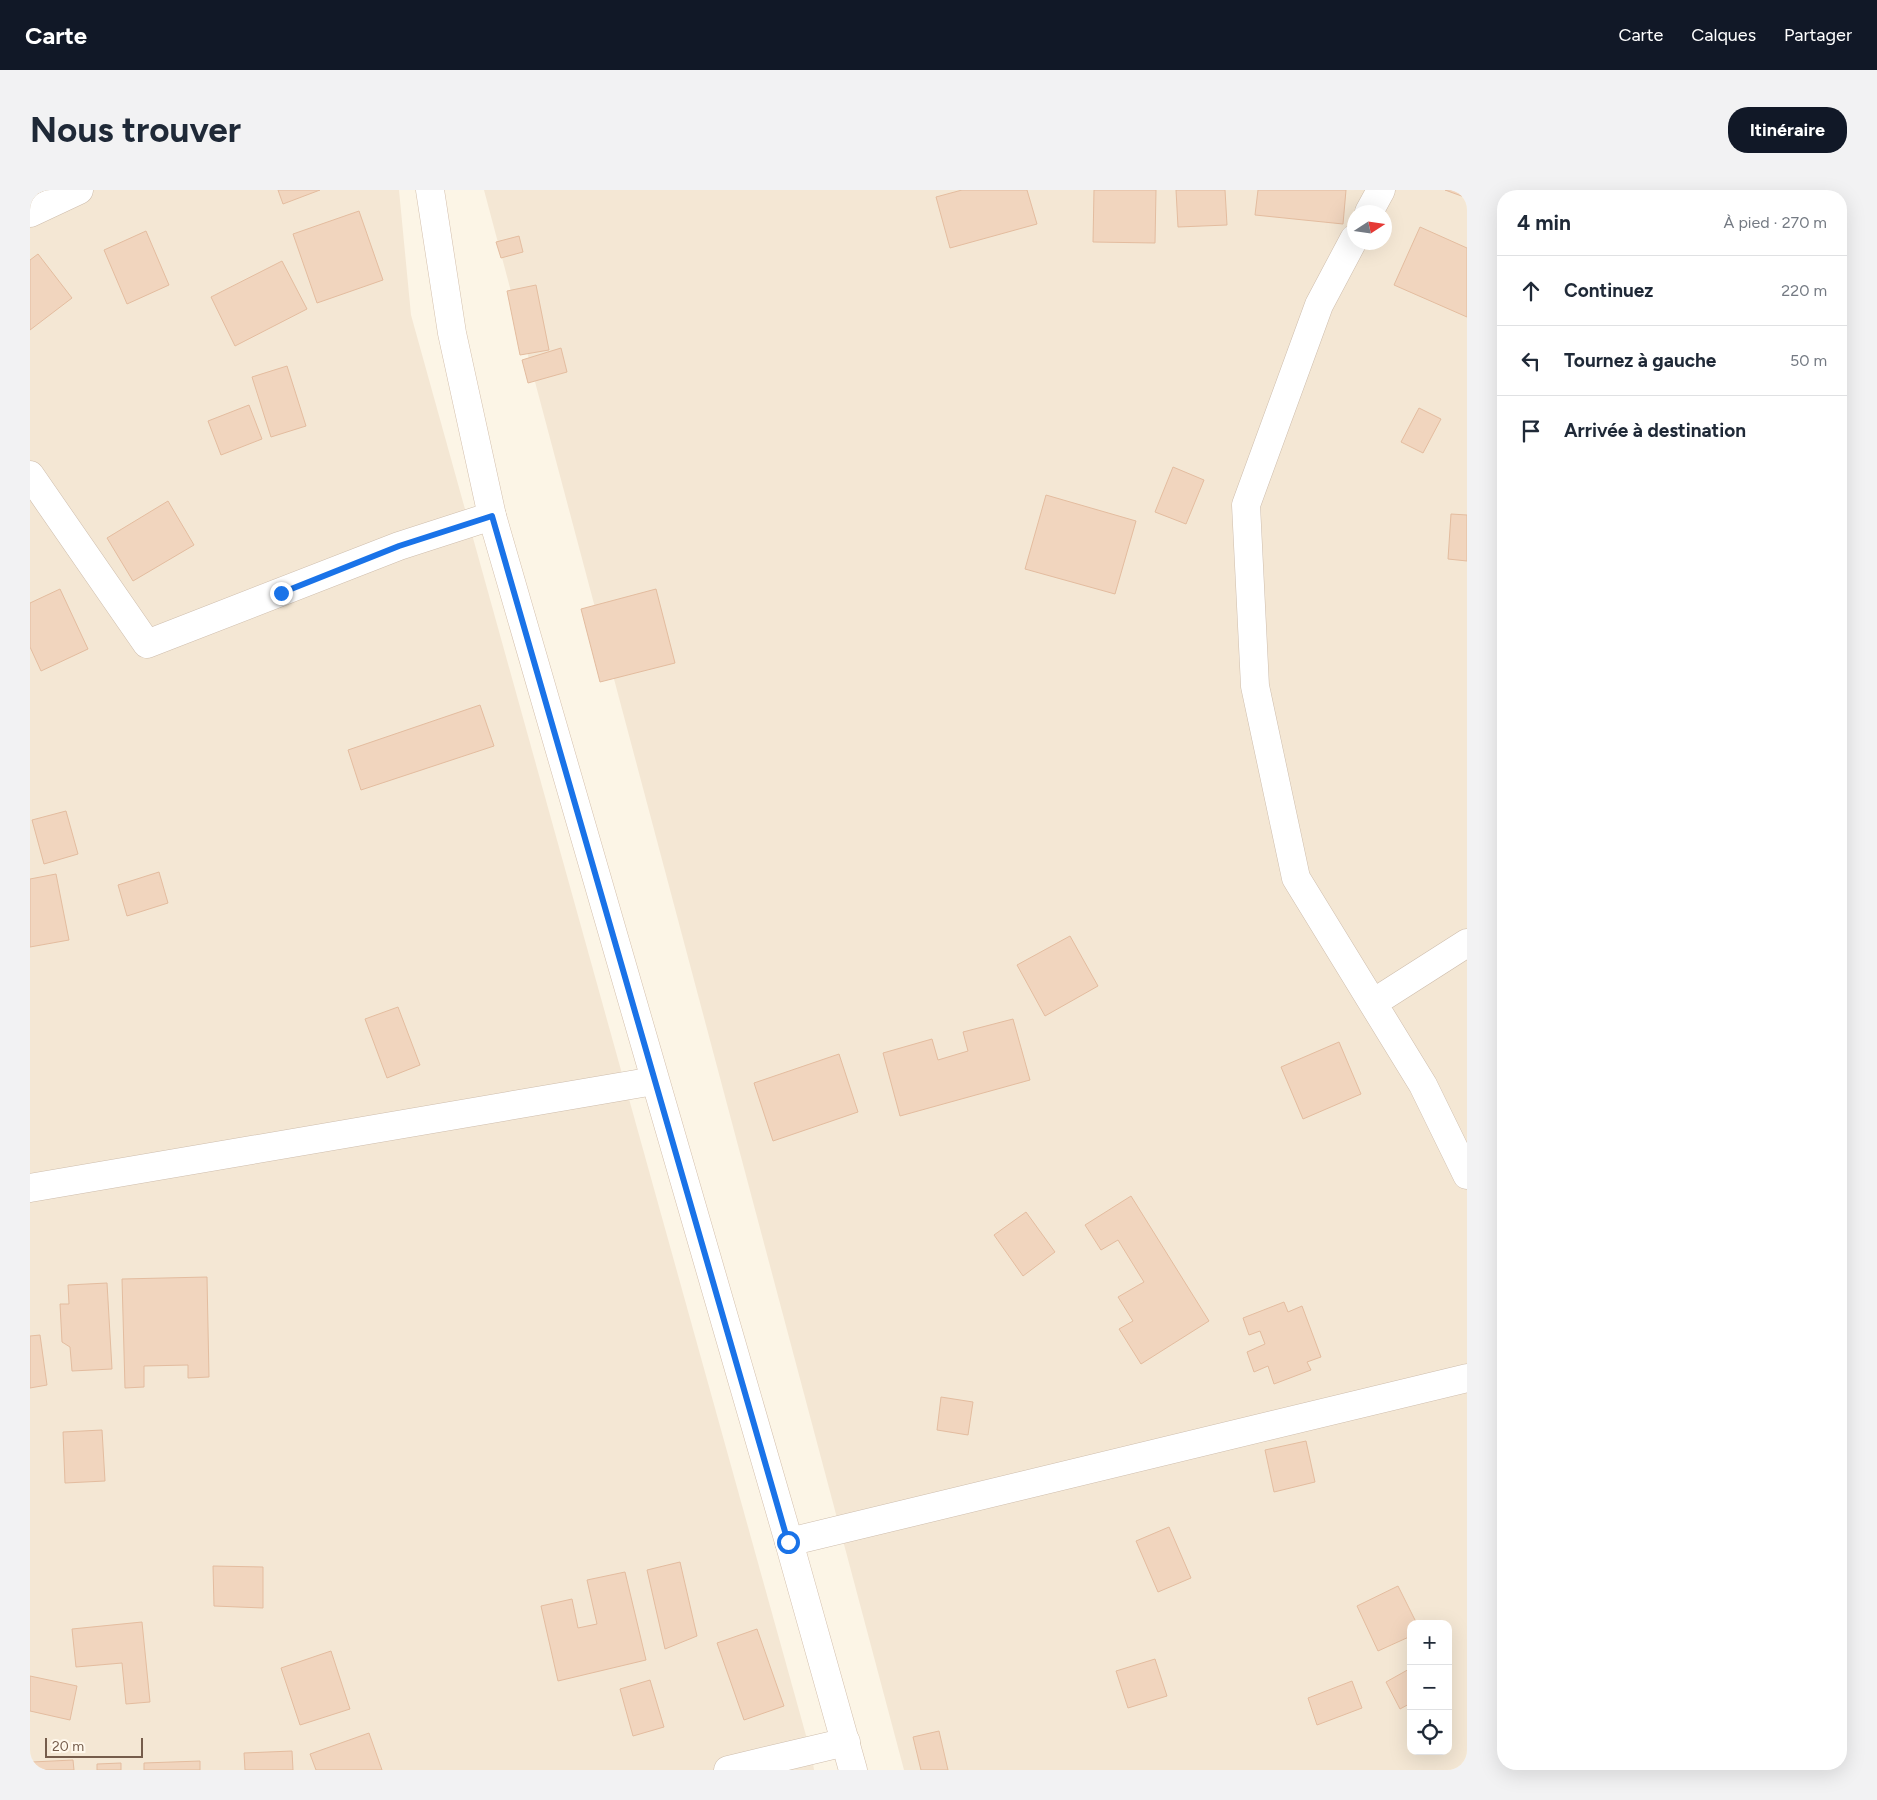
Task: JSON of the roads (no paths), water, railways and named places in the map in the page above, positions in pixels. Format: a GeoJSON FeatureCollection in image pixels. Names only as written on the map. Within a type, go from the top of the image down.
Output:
{"type":"FeatureCollection","features":[{"type":"Feature","properties":{"kind":"street"},"geometry":{"type":"LineString","coordinates":[[30,213],[79,190]]}},
{"type":"Feature","properties":{"kind":"street"},"geometry":{"type":"LineString","coordinates":[[430,190],[452,333],[492,516],[853,1770]]}},
{"type":"Feature","properties":{"kind":"street"},"geometry":{"type":"LineString","coordinates":[[1373,205],[1381,190]]}},
{"type":"Feature","properties":{"kind":"street"},"geometry":{"type":"LineString","coordinates":[[1349,250],[1319,305],[1246,505],[1255,686],[1296,878],[1423,1085],[1467,1176]]}},
{"type":"Feature","properties":{"kind":"street"},"geometry":{"type":"LineString","coordinates":[[30,475],[148,644],[399,546],[492,516]]}},
{"type":"Feature","properties":{"kind":"street"},"geometry":{"type":"LineString","coordinates":[[1373,1004],[1467,942]]}},
{"type":"Feature","properties":{"kind":"street"},"geometry":{"type":"LineString","coordinates":[[30,1188],[654,1081]]}},
{"type":"Feature","properties":{"kind":"street"},"geometry":{"type":"LineString","coordinates":[[788,1542],[1467,1378]]}},
{"type":"Feature","properties":{"kind":"street"},"geometry":{"type":"LineString","coordinates":[[728,1770],[846,1742]]}}]}
